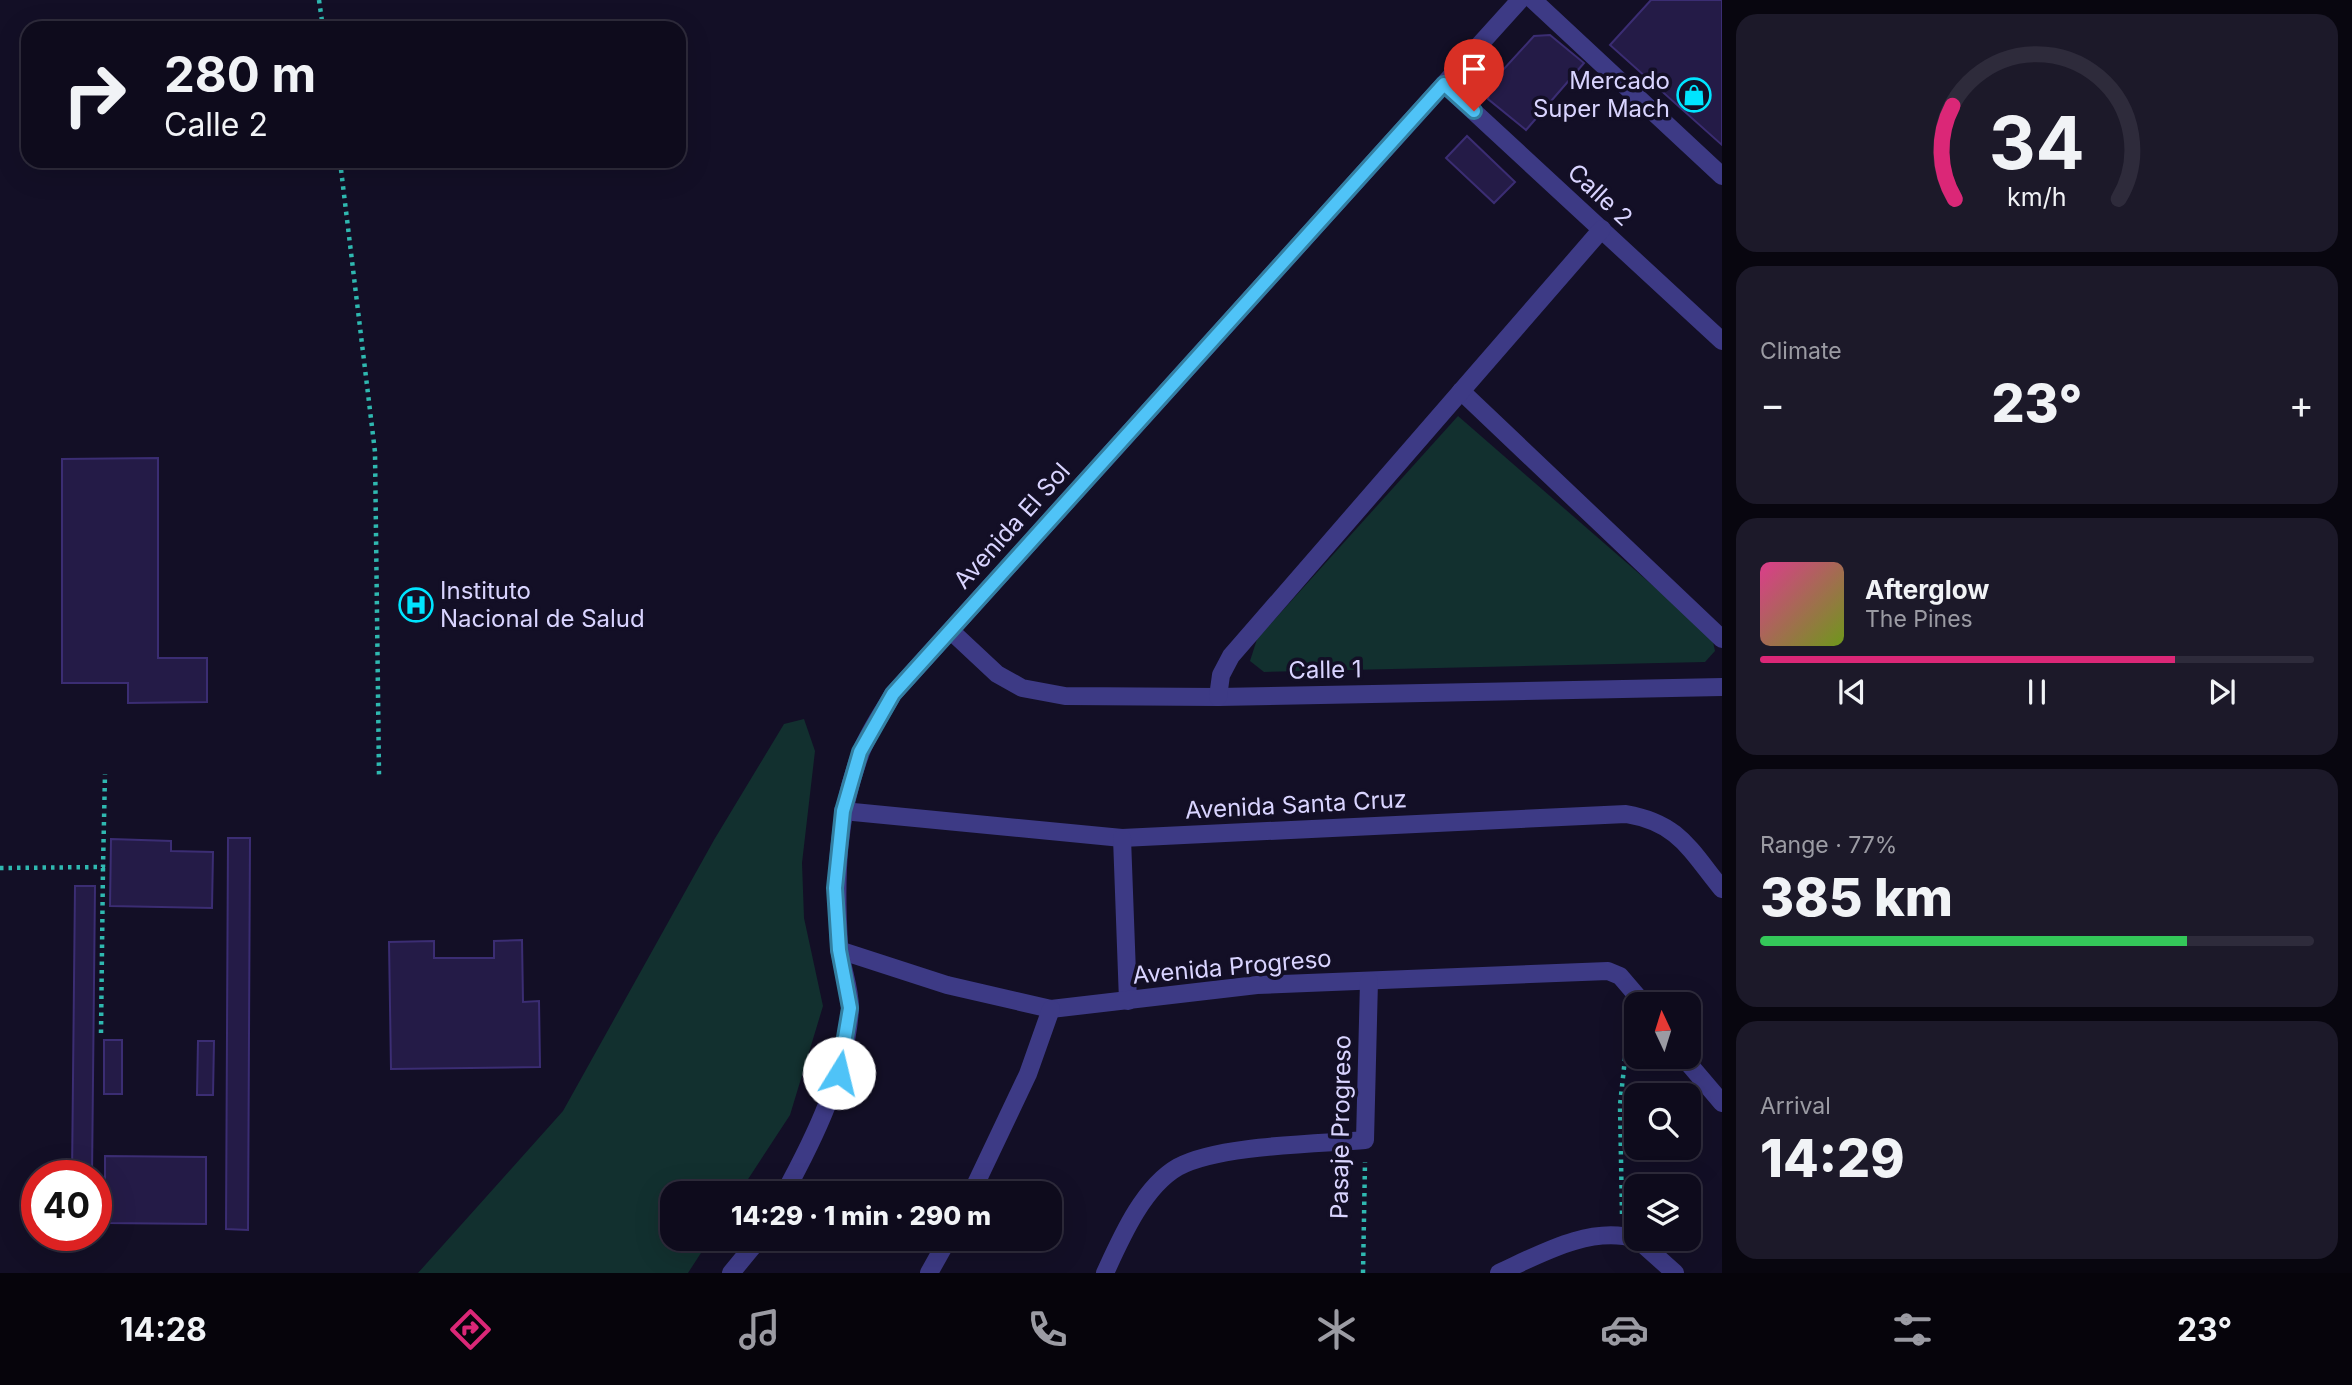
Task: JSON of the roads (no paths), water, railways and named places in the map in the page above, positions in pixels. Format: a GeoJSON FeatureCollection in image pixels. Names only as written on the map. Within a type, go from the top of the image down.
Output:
{"type":"FeatureCollection","features":[{"type":"Feature","properties":{"kind":"street","name":"Avenida El Sol"},"geometry":{"type":"LineString","coordinates":[[791,1181],[839,1073],[850,1008],[839,950],[835,888],[843,811],[860,752],[893,694],[1520,0]]}},
{"type":"Feature","properties":{"kind":"street"},"geometry":{"type":"LineString","coordinates":[[1533,0],[1722,176]]}},
{"type":"Feature","properties":{"kind":"street","name":"Calle 2"},"geometry":{"type":"LineString","coordinates":[[1444,84],[1722,341]]}},
{"type":"Feature","properties":{"kind":"street"},"geometry":{"type":"LineString","coordinates":[[1217,697],[1221,675],[1231,656],[1602,229]]}},
{"type":"Feature","properties":{"kind":"street"},"geometry":{"type":"LineString","coordinates":[[1461,391],[1722,639]]}},
{"type":"Feature","properties":{"kind":"street","name":"Calle 1"},"geometry":{"type":"LineString","coordinates":[[951,631],[997,674],[1022,688],[1065,696],[1217,697],[1722,687]]}},
{"type":"Feature","properties":{"kind":"street","name":"Avenida Santa Cruz"},"geometry":{"type":"LineString","coordinates":[[843,811],[1122,838],[1626,814],[1652,818],[1667,827],[1683,841],[1722,889]]}},
{"type":"Feature","properties":{"kind":"street"},"geometry":{"type":"LineString","coordinates":[[1122,838],[1128,1001]]}},
{"type":"Feature","properties":{"kind":"street","name":"Avenida Progreso"},"geometry":{"type":"LineString","coordinates":[[839,950],[947,985],[1051,1009],[1257,985],[1608,971],[1620,976],[1634,992]]}},
{"type":"Feature","properties":{"kind":"street","name":"Pasaje Progreso"},"geometry":{"type":"LineString","coordinates":[[1105,1273],[1149,1194],[1177,1168],[1211,1154],[1365,1140],[1369,981]]}},
{"type":"Feature","properties":{"kind":"street"},"geometry":{"type":"LineString","coordinates":[[977,1181],[1028,1074],[1051,1009]]}},
{"type":"Feature","properties":{"kind":"street"},"geometry":{"type":"LineString","coordinates":[[1692,1069],[1722,1103]]}},
{"type":"Feature","properties":{"kind":"street"},"geometry":{"type":"LineString","coordinates":[[1499,1273],[1543,1253],[1603,1233],[1624,1236]]}},
{"type":"Feature","properties":{"kind":"street"},"geometry":{"type":"LineString","coordinates":[[731,1273],[749,1251]]}},
{"type":"Feature","properties":{"kind":"street"},"geometry":{"type":"LineString","coordinates":[[929,1273],[941,1251]]}},
{"type":"Feature","properties":{"kind":"street"},"geometry":{"type":"LineString","coordinates":[[1649,1251],[1675,1273]]}},
{"type":"Feature","properties":{"kind":"place","name":"Mercado Super Mach"},"geometry":{"type":"Point","coordinates":[1694,95]}},
{"type":"Feature","properties":{"kind":"place","name":"Instituto Nacional de Salud"},"geometry":{"type":"Point","coordinates":[416,605]}}]}
